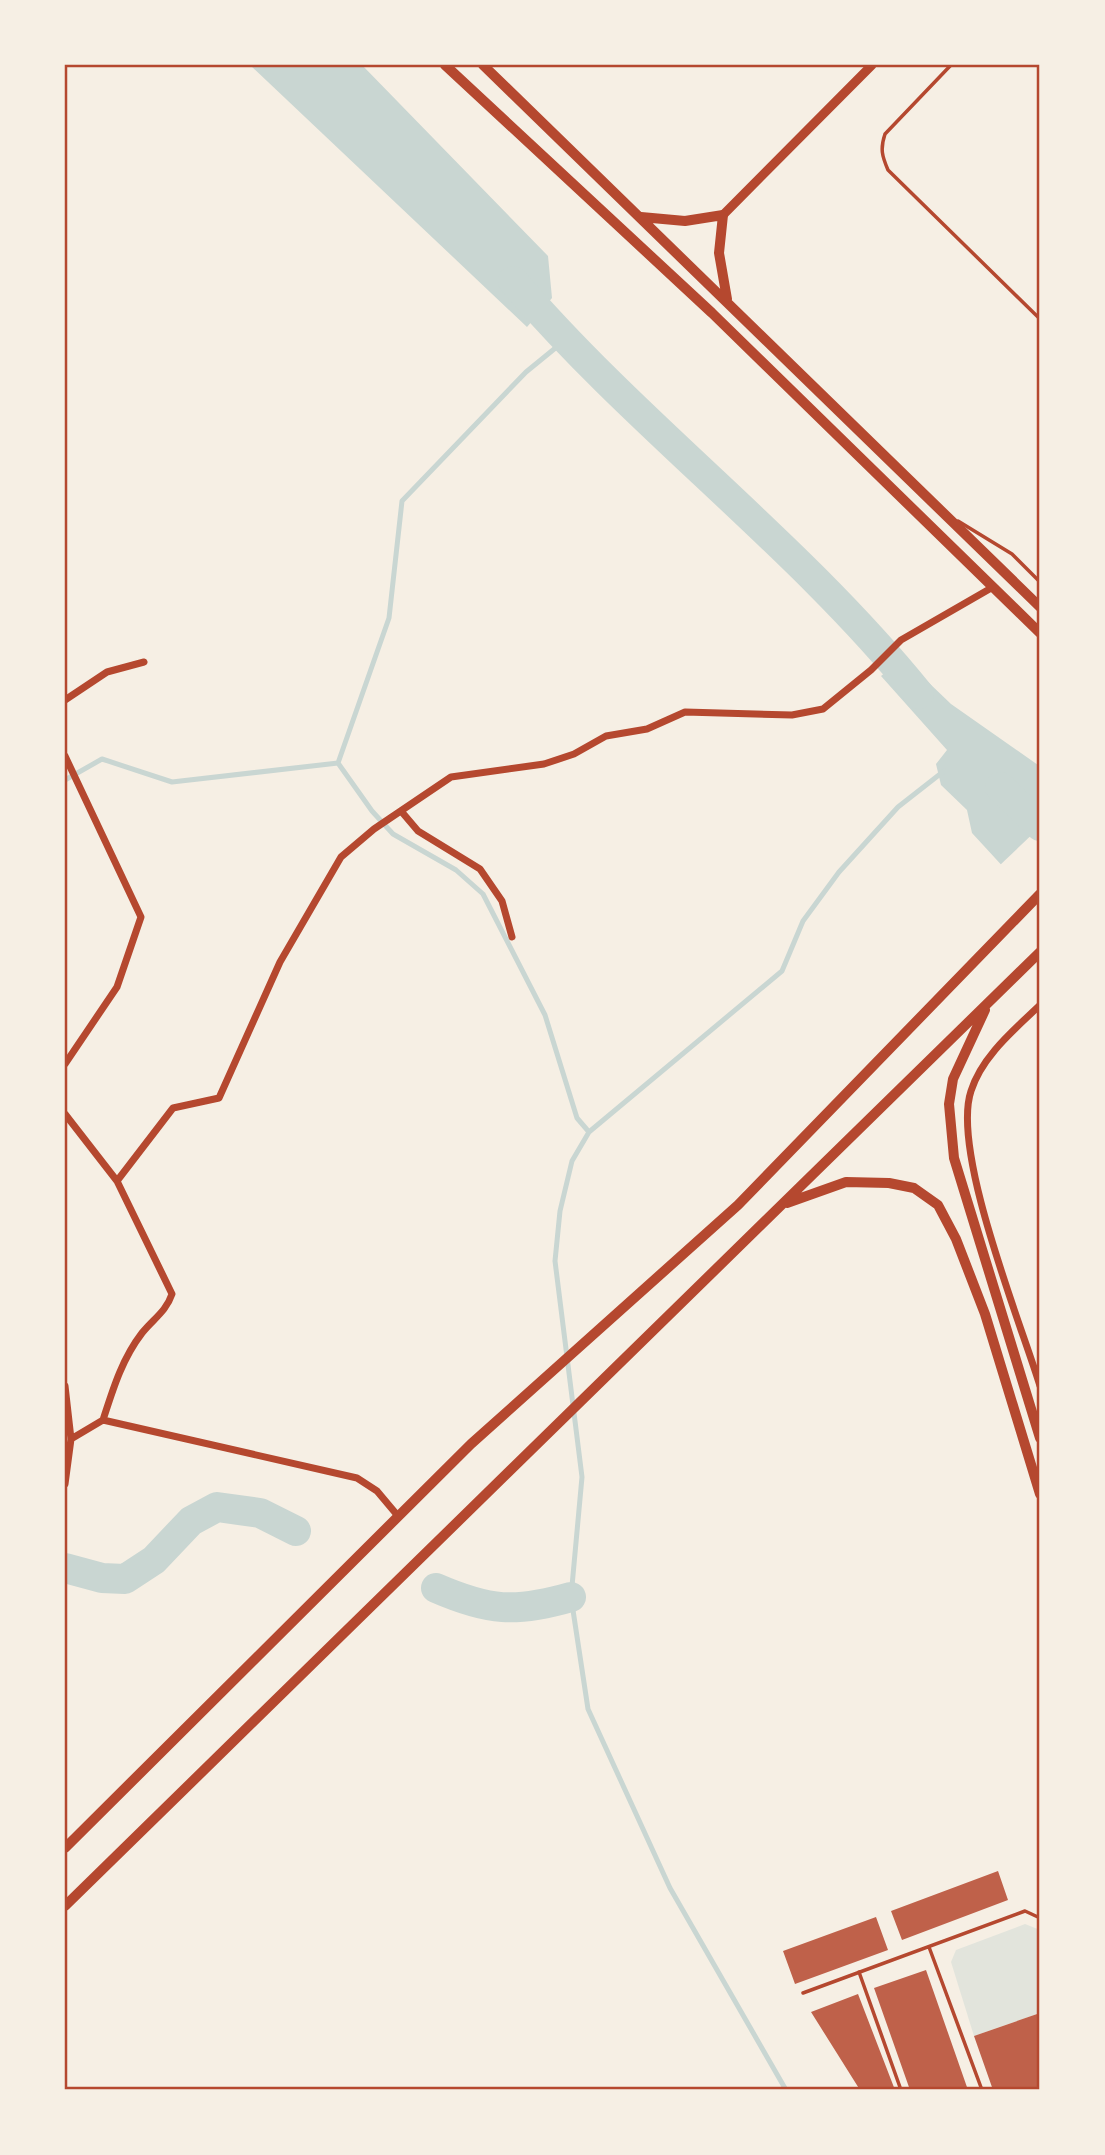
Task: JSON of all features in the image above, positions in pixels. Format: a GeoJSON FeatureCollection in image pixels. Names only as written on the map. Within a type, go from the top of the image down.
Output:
{"type":"FeatureCollection","features":[{"type":"Feature","properties":{"kind":"main road"},"geometry":{"type":"LineString","coordinates":[[445,65],[712,313],[1040,633]]}},
{"type":"Feature","properties":{"kind":"main road"},"geometry":{"type":"LineString","coordinates":[[483,65],[727,299],[1040,607]]}},
{"type":"Feature","properties":{"kind":"main road"},"geometry":{"type":"LineString","coordinates":[[640,216],[685,221],[723,215],[719,253],[727,299]]}},
{"type":"Feature","properties":{"kind":"main road"},"geometry":{"type":"LineString","coordinates":[[65,1848],[471,1444],[737,1205],[1038,897]]}},
{"type":"Feature","properties":{"kind":"main road"},"geometry":{"type":"LineString","coordinates":[[65,1906],[564,1421],[1040,952]]}},
{"type":"Feature","properties":{"kind":"main road"},"geometry":{"type":"LineString","coordinates":[[989,1002],[953,1079],[949,1104],[954,1158],[1040,1438]]}},
{"type":"Feature","properties":{"kind":"main road"},"geometry":{"type":"LineString","coordinates":[[784,1204],[846,1182],[889,1183],[914,1188],[938,1205],[957,1239],[985,1314],[1035,1458],[1040,1494]]}},
{"type":"Feature","properties":{"kind":"street"},"geometry":{"type":"LineString","coordinates":[[723,215],[872,65]]}},
{"type":"Feature","properties":{"kind":"street"},"geometry":{"type":"LineString","coordinates":[[117,1181],[173,1108],[219,1098],[281,961],[341,857],[374,828],[452,777],[544,764],[574,754],[606,736],[647,729],[685,712],[792,715],[823,709],[871,670],[901,640],[993,587]]}},
{"type":"Feature","properties":{"kind":"street"},"geometry":{"type":"LineString","coordinates":[[65,700],[107,672],[144,662]]}},
{"type":"Feature","properties":{"kind":"street"},"geometry":{"type":"LineString","coordinates":[[65,757],[141,917],[117,987],[65,1063]]}},
{"type":"Feature","properties":{"kind":"street"},"geometry":{"type":"LineString","coordinates":[[398,813],[418,831],[480,869],[502,901],[512,937]]}},
{"type":"Feature","properties":{"kind":"street"},"geometry":{"type":"LineString","coordinates":[[1040,1005],[982,1066],[970,1094],[968,1130],[977,1188],[1040,1385]]}},
{"type":"Feature","properties":{"kind":"street"},"geometry":{"type":"LineString","coordinates":[[65,1114],[117,1181],[172,1294],[168,1307],[142,1332],[122,1365],[103,1420],[71,1439]]}},
{"type":"Feature","properties":{"kind":"street"},"geometry":{"type":"LineString","coordinates":[[65,1386],[71,1439],[65,1484]]}},
{"type":"Feature","properties":{"kind":"street"},"geometry":{"type":"LineString","coordinates":[[103,1420],[357,1478],[377,1491],[398,1516]]}},
{"type":"Feature","properties":{"kind":"lane"},"geometry":{"type":"LineString","coordinates":[[951,65],[885,134],[881,147],[883,158],[888,170],[1040,319]]}},
{"type":"Feature","properties":{"kind":"lane"},"geometry":{"type":"LineString","coordinates":[[943,513],[1012,554],[1040,582]]}},
{"type":"Feature","properties":{"kind":"lane"},"geometry":{"type":"LineString","coordinates":[[803,1993],[1025,1912],[1040,1918]]}},
{"type":"Feature","properties":{"kind":"lane"},"geometry":{"type":"LineString","coordinates":[[929,1947],[982,2090]]}},
{"type":"Feature","properties":{"kind":"lane"},"geometry":{"type":"LineString","coordinates":[[859,1972],[901,2090]]}},
{"type":"Feature","properties":{"kind":"shaded area"},"geometry":{"type":"Polygon","coordinates":[[[250,65],[362,65],[548,256],[552,298],[527,327],[250,65]]]}},
{"type":"Feature","properties":{"kind":"shaded area"},"geometry":{"type":"Polygon","coordinates":[[[903,658],[951,704],[1038,765],[1040,798],[1027,816],[1040,830],[1040,907],[972,833],[967,810],[941,785],[936,764],[947,750],[881,676],[903,658]]]}},
{"type":"Feature","properties":{"kind":"shaded area"},"geometry":{"type":"Polygon","coordinates":[[[1025,1924],[1040,1930],[1040,2013],[974,2036],[951,1962],[956,1950],[1025,1924]]]}},
{"type":"Feature","properties":{"kind":"pier"},"geometry":{"type":"Polygon","coordinates":[[[1040,827],[1040,909],[999,866],[1040,827]]]}},
{"type":"Feature","properties":{"kind":"building"},"geometry":{"type":"Polygon","coordinates":[[[998,1871],[1008,1900],[902,1940],[891,1911],[998,1871]]]}},
{"type":"Feature","properties":{"kind":"building"},"geometry":{"type":"Polygon","coordinates":[[[876,1917],[888,1950],[795,1984],[783,1951],[876,1917]]]}},
{"type":"Feature","properties":{"kind":"building"},"geometry":{"type":"Polygon","coordinates":[[[926,1970],[968,2090],[910,2090],[874,1988],[926,1970]]]}},
{"type":"Feature","properties":{"kind":"building"},"geometry":{"type":"Polygon","coordinates":[[[858,1994],[895,2090],[860,2090],[811,2012],[858,1994]]]}},
{"type":"Feature","properties":{"kind":"building"},"geometry":{"type":"Polygon","coordinates":[[[1040,2013],[1040,2090],[993,2090],[974,2036],[1040,2013]]]}},
{"type":"Feature","properties":{"kind":"waterway"},"geometry":{"type":"LineString","coordinates":[[513,281],[613,386],[822,587],[872,639],[919,694]]}},
{"type":"Feature","properties":{"kind":"waterway"},"geometry":{"type":"LineString","coordinates":[[338,763],[389,618],[402,501],[526,372],[564,341]]}},
{"type":"Feature","properties":{"kind":"waterway"},"geometry":{"type":"LineString","coordinates":[[65,780],[102,759],[172,782],[338,763],[372,811],[393,834],[456,870],[483,894],[545,1015],[577,1118],[589,1132]]}},
{"type":"Feature","properties":{"kind":"waterway"},"geometry":{"type":"LineString","coordinates":[[786,2090],[670,1888],[588,1709],[571,1597],[582,1477],[555,1261],[560,1211],[572,1161],[589,1132],[782,971],[803,921],[839,872],[898,807],[944,771]]}},
{"type":"Feature","properties":{"kind":"waterway"},"geometry":{"type":"LineString","coordinates":[[1000,787],[1040,826]]}},
{"type":"Feature","properties":{"kind":"waterway"},"geometry":{"type":"LineString","coordinates":[[65,1568],[102,1578],[125,1579],[154,1560],[191,1521],[217,1507],[260,1513],[296,1531]]}},
{"type":"Feature","properties":{"kind":"waterway"},"geometry":{"type":"LineString","coordinates":[[436,1588],[472,1601],[502,1607],[534,1606],[571,1597]]}}]}
